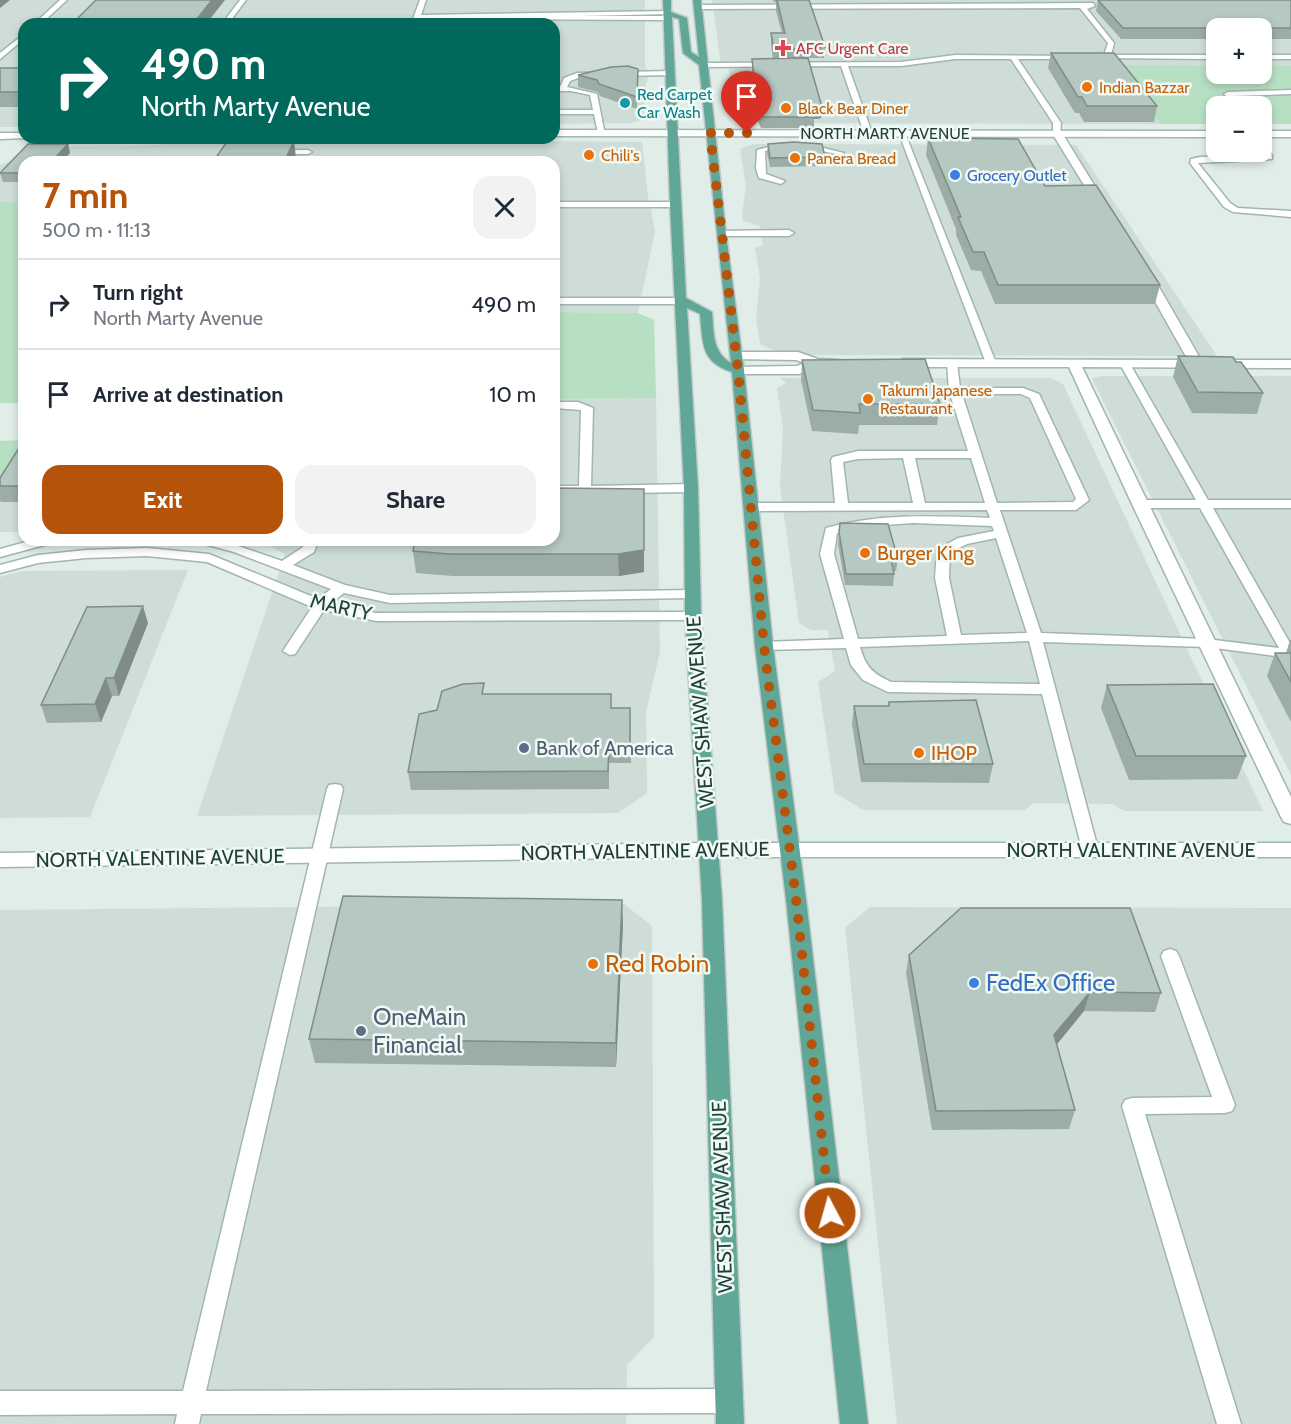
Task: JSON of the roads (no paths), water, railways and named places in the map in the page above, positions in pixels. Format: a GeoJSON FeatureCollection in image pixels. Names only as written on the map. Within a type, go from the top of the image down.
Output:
{"type":"FeatureCollection","features":[{"type":"Feature","properties":{"kind":"main road","name":"WEST SHAW AVENUE"},"geometry":{"type":"LineString","coordinates":[[667,0],[675,204],[691,488],[693,615],[708,850],[729,1413]]}},
{"type":"Feature","properties":{"kind":"main road"},"geometry":{"type":"LineString","coordinates":[[687,5],[698,3],[721,234],[738,370],[764,646],[790,850],[854,1424]]}},
{"type":"Feature","properties":{"kind":"main road"},"geometry":{"type":"LineString","coordinates":[[668,16],[683,18],[687,53],[705,65]]}},
{"type":"Feature","properties":{"kind":"main road"},"geometry":{"type":"LineString","coordinates":[[682,301],[706,312],[711,355],[716,362],[738,370]]}},
{"type":"Feature","properties":{"kind":"street","name":"NORTH MARTY AVENUE"},"geometry":{"type":"LineString","coordinates":[[560,133],[1206,134]]}},
{"type":"Feature","properties":{"kind":"street"},"geometry":{"type":"LineString","coordinates":[[1272,133],[1291,134]]}},
{"type":"Feature","properties":{"kind":"street"},"geometry":{"type":"LineString","coordinates":[[1058,134],[1107,214]]}},
{"type":"Feature","properties":{"kind":"street"},"geometry":{"type":"LineString","coordinates":[[0,136],[18,136]]}},
{"type":"Feature","properties":{"kind":"street"},"geometry":{"type":"LineString","coordinates":[[1138,264],[1176,324],[1197,364]]}},
{"type":"Feature","properties":{"kind":"street"},"geometry":{"type":"LineString","coordinates":[[736,356],[798,356],[816,363],[850,363]]}},
{"type":"Feature","properties":{"kind":"street"},"geometry":{"type":"LineString","coordinates":[[738,370],[799,370],[816,363]]}},
{"type":"Feature","properties":{"kind":"street"},"geometry":{"type":"LineString","coordinates":[[884,363],[1291,364]]}},
{"type":"Feature","properties":{"kind":"street"},"geometry":{"type":"LineString","coordinates":[[1074,364],[1291,818]]}},
{"type":"Feature","properties":{"kind":"street","name":"NORTH VALENTINE AVENUE"},"geometry":{"type":"LineString","coordinates":[[0,860],[708,850],[1291,850]]}},
{"type":"Feature","properties":{"kind":"lane"},"geometry":{"type":"LineString","coordinates":[[44,18],[64,0]]}},
{"type":"Feature","properties":{"kind":"lane"},"geometry":{"type":"LineString","coordinates":[[230,18],[243,0]]}},
{"type":"Feature","properties":{"kind":"lane"},"geometry":{"type":"LineString","coordinates":[[417,18],[423,0]]}},
{"type":"Feature","properties":{"kind":"lane"},"geometry":{"type":"LineString","coordinates":[[698,3],[1090,3]]}},
{"type":"Feature","properties":{"kind":"lane"},"geometry":{"type":"LineString","coordinates":[[1090,3],[1084,10],[1111,43],[1107,53],[1108,57]]}},
{"type":"Feature","properties":{"kind":"lane"},"geometry":{"type":"LineString","coordinates":[[493,18],[581,14],[668,16]]}},
{"type":"Feature","properties":{"kind":"lane"},"geometry":{"type":"LineString","coordinates":[[0,57],[18,41]]}},
{"type":"Feature","properties":{"kind":"lane"},"geometry":{"type":"LineString","coordinates":[[705,65],[902,64],[955,57],[1206,57]]}},
{"type":"Feature","properties":{"kind":"lane"},"geometry":{"type":"LineString","coordinates":[[1013,57],[1057,123],[1058,134]]}},
{"type":"Feature","properties":{"kind":"lane"},"geometry":{"type":"LineString","coordinates":[[1272,57],[1291,57]]}},
{"type":"Feature","properties":{"kind":"lane"},"geometry":{"type":"LineString","coordinates":[[844,64],[868,133]]}},
{"type":"Feature","properties":{"kind":"lane"},"geometry":{"type":"LineString","coordinates":[[560,87],[567,80],[580,75],[669,73]]}},
{"type":"Feature","properties":{"kind":"lane"},"geometry":{"type":"LineString","coordinates":[[560,89],[593,94],[602,133]]}},
{"type":"Feature","properties":{"kind":"lane"},"geometry":{"type":"LineString","coordinates":[[1230,96],[1228,94],[1237,92],[1291,92]]}},
{"type":"Feature","properties":{"kind":"lane"},"geometry":{"type":"LineString","coordinates":[[560,112],[596,112]]}},
{"type":"Feature","properties":{"kind":"lane"},"geometry":{"type":"LineString","coordinates":[[901,133],[991,363]]}},
{"type":"Feature","properties":{"kind":"lane"},"geometry":{"type":"LineString","coordinates":[[267,152],[310,148],[307,156]]}},
{"type":"Feature","properties":{"kind":"lane"},"geometry":{"type":"LineString","coordinates":[[781,181],[762,176],[761,150],[802,148],[825,149],[840,153]]}},
{"type":"Feature","properties":{"kind":"lane"},"geometry":{"type":"LineString","coordinates":[[1206,159],[1194,161],[1194,164],[1227,205],[1236,210],[1291,214]]}},
{"type":"Feature","properties":{"kind":"lane"},"geometry":{"type":"LineString","coordinates":[[560,205],[675,204]]}},
{"type":"Feature","properties":{"kind":"lane"},"geometry":{"type":"LineString","coordinates":[[721,234],[789,233]]}},
{"type":"Feature","properties":{"kind":"lane"},"geometry":{"type":"LineString","coordinates":[[560,301],[682,301]]}},
{"type":"Feature","properties":{"kind":"lane"},"geometry":{"type":"LineString","coordinates":[[952,363],[955,391],[1035,637],[1090,849]]}},
{"type":"Feature","properties":{"kind":"lane"},"geometry":{"type":"LineString","coordinates":[[1125,364],[1290,654]]}},
{"type":"Feature","properties":{"kind":"lane"},"geometry":{"type":"LineString","coordinates":[[750,507],[1076,506],[1083,500],[1035,396],[1023,391],[955,391]]}},
{"type":"Feature","properties":{"kind":"lane"},"geometry":{"type":"LineString","coordinates":[[560,405],[578,405],[587,408],[585,489]]}},
{"type":"Feature","properties":{"kind":"lane"},"geometry":{"type":"LineString","coordinates":[[842,507],[837,460],[858,455],[975,454]]}},
{"type":"Feature","properties":{"kind":"lane"},"geometry":{"type":"LineString","coordinates":[[908,455],[920,507]]}},
{"type":"Feature","properties":{"kind":"lane"},"geometry":{"type":"LineString","coordinates":[[560,490],[691,488]]}},
{"type":"Feature","properties":{"kind":"lane"},"geometry":{"type":"LineString","coordinates":[[1139,504],[1291,504]]}},
{"type":"Feature","properties":{"kind":"lane"},"geometry":{"type":"LineString","coordinates":[[999,528],[885,521],[852,524],[831,531],[827,554],[850,642],[858,665],[868,677],[888,687],[1049,689]]}},
{"type":"Feature","properties":{"kind":"lane"},"geometry":{"type":"LineString","coordinates":[[955,639],[942,578],[944,550],[999,528]]}},
{"type":"Feature","properties":{"kind":"lane"},"geometry":{"type":"LineString","coordinates":[[0,553],[25,546]]}},
{"type":"Feature","properties":{"kind":"lane","name":"MARTY"},"geometry":{"type":"LineString","coordinates":[[228,546],[285,565],[341,588],[390,599],[692,594]]}},
{"type":"Feature","properties":{"kind":"lane"},"geometry":{"type":"LineString","coordinates":[[285,565],[310,546]]}},
{"type":"Feature","properties":{"kind":"lane","name":"MARTY"},"geometry":{"type":"LineString","coordinates":[[0,568],[38,559],[86,554],[147,552],[209,558],[320,605],[376,617],[693,615]]}},
{"type":"Feature","properties":{"kind":"lane"},"geometry":{"type":"LineString","coordinates":[[290,651],[320,605],[341,588]]}},
{"type":"Feature","properties":{"kind":"lane"},"geometry":{"type":"LineString","coordinates":[[764,646],[1035,637],[1207,644],[1290,654]]}},
{"type":"Feature","properties":{"kind":"lane"},"geometry":{"type":"LineString","coordinates":[[189,1413],[335,789]]}},
{"type":"Feature","properties":{"kind":"lane"},"geometry":{"type":"LineString","coordinates":[[1170,956],[1225,1105],[1132,1106],[1229,1424]]}},
{"type":"Feature","properties":{"kind":"lane"},"geometry":{"type":"LineString","coordinates":[[0,1403],[189,1413],[729,1413]]}},
{"type":"Feature","properties":{"kind":"place","name":"AFC Urgent Care"},"geometry":{"type":"Point","coordinates":[783,48]}},
{"type":"Feature","properties":{"kind":"place","name":"Indian Bazzar"},"geometry":{"type":"Point","coordinates":[1087,87]}},
{"type":"Feature","properties":{"kind":"place","name":"Red Carpet Car Wash"},"geometry":{"type":"Point","coordinates":[625,103]}},
{"type":"Feature","properties":{"kind":"place","name":"Black Bear Diner"},"geometry":{"type":"Point","coordinates":[786,108]}},
{"type":"Feature","properties":{"kind":"place","name":"Chili's"},"geometry":{"type":"Point","coordinates":[589,155]}},
{"type":"Feature","properties":{"kind":"place","name":"Panera Bread"},"geometry":{"type":"Point","coordinates":[795,158]}},
{"type":"Feature","properties":{"kind":"place","name":"Grocery Outlet"},"geometry":{"type":"Point","coordinates":[955,175]}},
{"type":"Feature","properties":{"kind":"place","name":"Takumi Japanese Restaurant"},"geometry":{"type":"Point","coordinates":[868,399]}},
{"type":"Feature","properties":{"kind":"place","name":"Burger King"},"geometry":{"type":"Point","coordinates":[865,553]}},
{"type":"Feature","properties":{"kind":"place","name":"Bank of America"},"geometry":{"type":"Point","coordinates":[524,748]}},
{"type":"Feature","properties":{"kind":"place","name":"IHOP"},"geometry":{"type":"Point","coordinates":[919,753]}},
{"type":"Feature","properties":{"kind":"place","name":"Red Robin"},"geometry":{"type":"Point","coordinates":[593,964]}},
{"type":"Feature","properties":{"kind":"place","name":"FedEx Office"},"geometry":{"type":"Point","coordinates":[974,983]}},
{"type":"Feature","properties":{"kind":"place","name":"OneMain Financial"},"geometry":{"type":"Point","coordinates":[361,1031]}}]}
